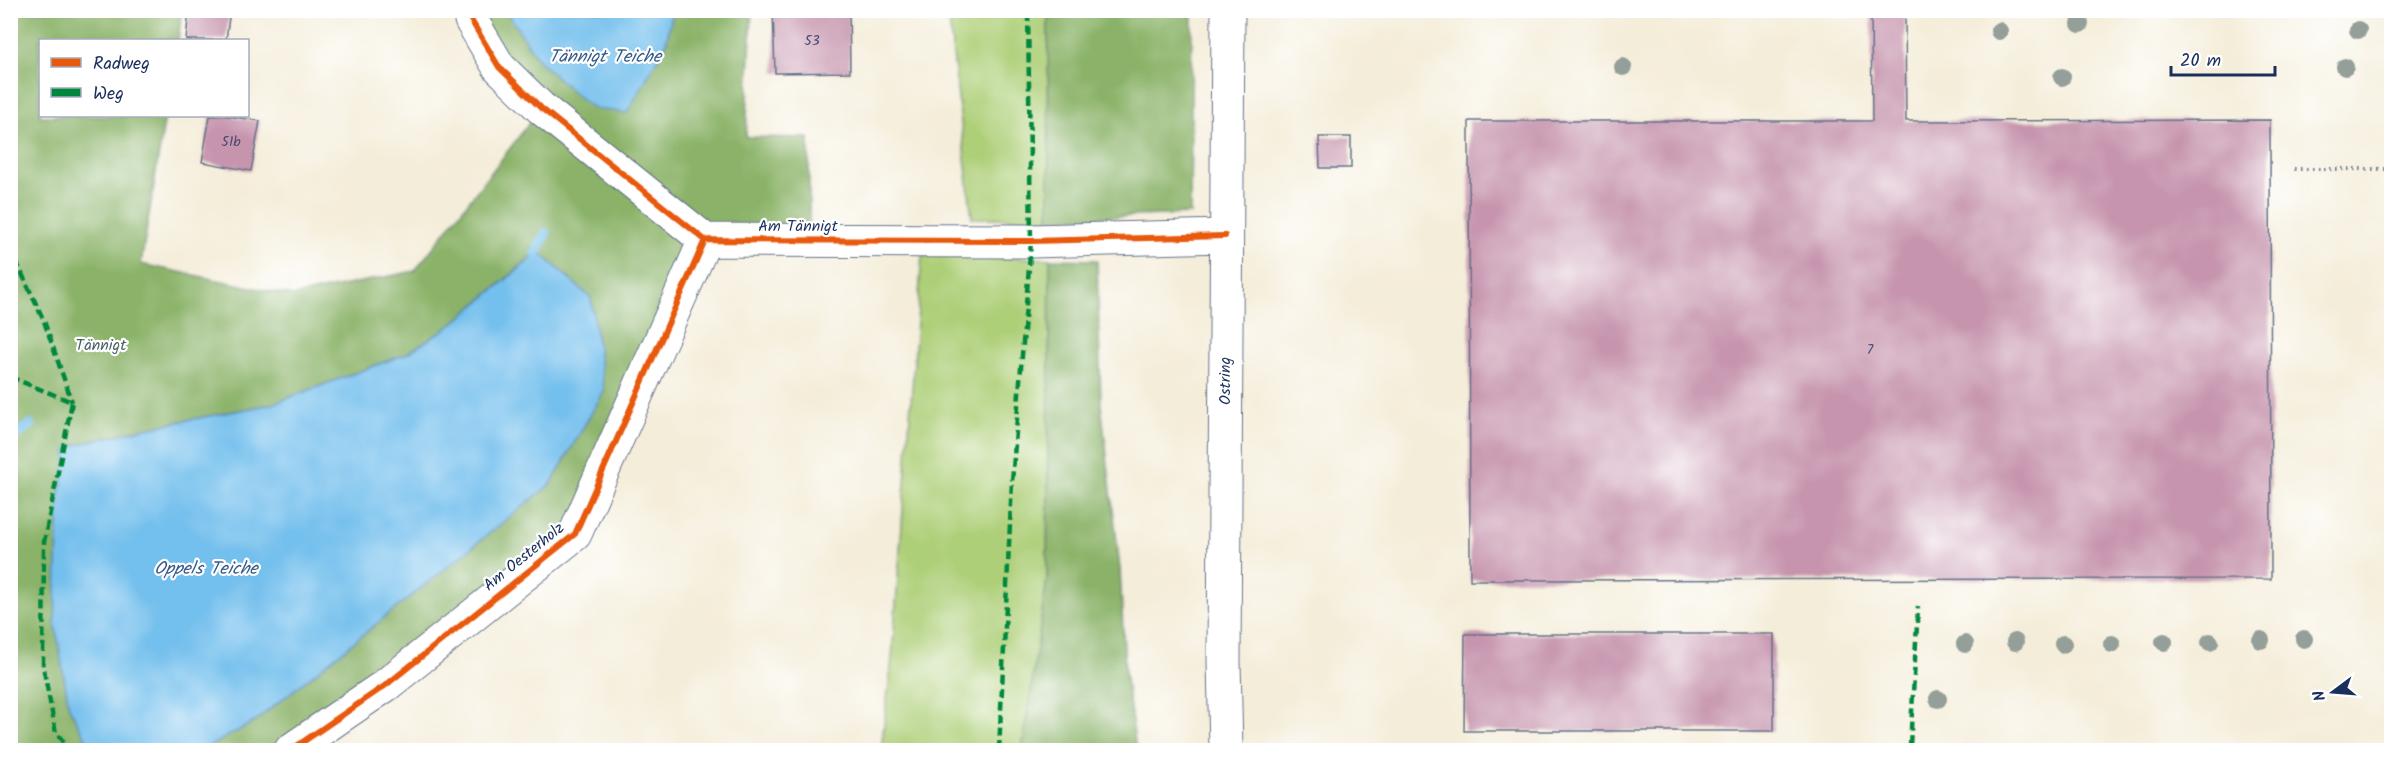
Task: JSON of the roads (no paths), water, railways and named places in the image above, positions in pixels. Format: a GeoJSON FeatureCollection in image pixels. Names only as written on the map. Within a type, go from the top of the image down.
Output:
{"type":"FeatureCollection","features":[{"type":"Feature","properties":{"kind":"street"},"geometry":{"type":"LineString","coordinates":[[469,10],[471,20],[499,67],[516,84],[541,108],[705,240]]}},
{"type":"Feature","properties":{"kind":"street","name":"Ostring"},"geometry":{"type":"LineString","coordinates":[[1226,750],[1224,661],[1225,236],[1228,10]]}},
{"type":"Feature","properties":{"kind":"street","name":"Am Tännigt"},"geometry":{"type":"LineString","coordinates":[[705,240],[1031,241],[1225,236]]}},
{"type":"Feature","properties":{"kind":"street","name":"Am Oesterholz"},"geometry":{"type":"LineString","coordinates":[[291,750],[386,685],[575,534],[705,240]]}},
{"type":"Feature","properties":{"kind":"water","name":"Tännigt Teiche"},"geometry":{"type":"Polygon","coordinates":[[[506,11],[673,11],[666,44],[627,113],[595,109],[584,102],[539,61],[506,11]]]}},
{"type":"Feature","properties":{"kind":"water","name":"Oppels Teiche"},"geometry":{"type":"Polygon","coordinates":[[[539,252],[591,298],[604,391],[551,484],[254,722],[203,750],[92,750],[69,707],[55,623],[59,500],[68,447],[146,428],[272,404],[406,354],[450,326],[539,252]]]}},
{"type":"Feature","properties":{"kind":"waterway"},"geometry":{"type":"LineString","coordinates":[[536,254],[546,233]]}},
{"type":"Feature","properties":{"kind":"waterway"},"geometry":{"type":"LineString","coordinates":[[10,440],[30,425]]}},
{"type":"Feature","properties":{"kind":"park label","name":"Tännigt"},"geometry":{"type":"Point","coordinates":[101,345]}}]}
